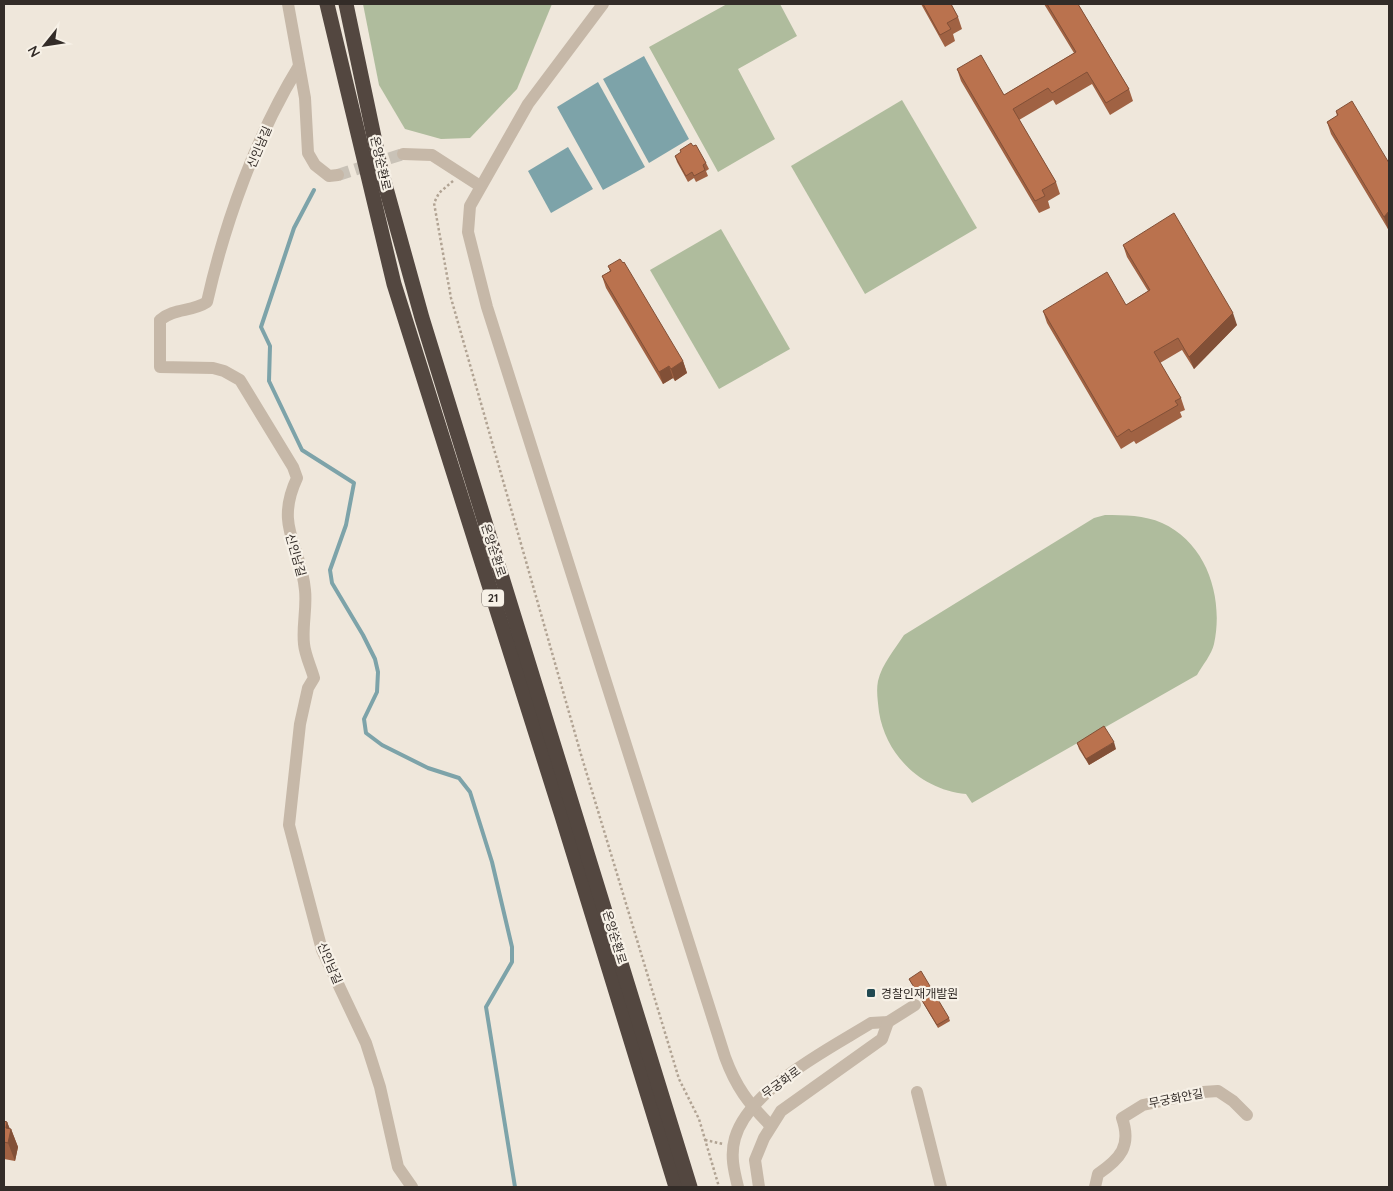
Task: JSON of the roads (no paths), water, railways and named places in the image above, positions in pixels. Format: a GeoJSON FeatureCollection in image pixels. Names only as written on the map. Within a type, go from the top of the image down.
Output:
{"type":"FeatureCollection","features":[{"type":"Feature","properties":{"kind":"highway","name":"온양순환로"},"geometry":{"type":"LineString","coordinates":[[327,4],[394,284],[562,816],[676,1187]]}},
{"type":"Feature","properties":{"kind":"highway","name":"온양순환로"},"geometry":{"type":"LineString","coordinates":[[346,4],[381,170],[422,318],[690,1187]]}},
{"type":"Feature","properties":{"kind":"street"},"geometry":{"type":"LineString","coordinates":[[288,4],[305,98],[308,153],[315,166],[329,176],[338,175]]}},
{"type":"Feature","properties":{"kind":"street"},"geometry":{"type":"LineString","coordinates":[[603,4],[528,104],[470,206],[468,232],[479,282],[724,1057],[736,1084],[751,1106],[771,1126]]}},
{"type":"Feature","properties":{"kind":"street","name":"신인남길"},"geometry":{"type":"LineString","coordinates":[[299,66],[282,95],[258,145],[215,264],[207,302],[197,308],[168,313],[160,320],[160,367],[213,368],[240,380],[293,467],[297,478],[288,498],[288,526],[303,574],[306,592],[304,645],[314,678],[308,688],[300,724],[289,825],[322,950],[366,1043],[382,1096],[398,1167],[412,1187]]}},
{"type":"Feature","properties":{"kind":"street"},"geometry":{"type":"LineString","coordinates":[[404,154],[432,155],[480,186]]}},
{"type":"Feature","properties":{"kind":"street","name":"무궁화로"},"geometry":{"type":"LineString","coordinates":[[738,1187],[732,1164],[735,1137],[751,1106],[785,1078],[871,1023],[888,1022],[915,1005]]}},
{"type":"Feature","properties":{"kind":"street","name":"무궁화로"},"geometry":{"type":"LineString","coordinates":[[759,1187],[755,1160],[771,1126],[781,1111],[882,1039],[888,1022]]}},
{"type":"Feature","properties":{"kind":"street","name":"무궁화안길"},"geometry":{"type":"LineString","coordinates":[[1094,1187],[1098,1174],[1116,1161],[1125,1145],[1126,1130],[1122,1118],[1143,1105],[1203,1092],[1218,1091],[1233,1101],[1247,1115]]}},
{"type":"Feature","properties":{"kind":"street"},"geometry":{"type":"LineString","coordinates":[[917,1092],[940,1187]]}},
{"type":"Feature","properties":{"kind":"water"},"geometry":{"type":"Polygon","coordinates":[[[644,56],[689,139],[649,163],[603,79],[644,56]]]}},
{"type":"Feature","properties":{"kind":"water"},"geometry":{"type":"Polygon","coordinates":[[[598,82],[645,167],[603,190],[557,107],[598,82]]]}},
{"type":"Feature","properties":{"kind":"water"},"geometry":{"type":"Polygon","coordinates":[[[568,147],[593,189],[551,213],[528,171],[568,147]]]}},
{"type":"Feature","properties":{"kind":"waterway"},"geometry":{"type":"LineString","coordinates":[[314,190],[294,228],[261,327],[270,346],[269,381],[302,450],[354,483],[346,525],[330,570],[332,583],[363,635],[375,659],[378,672],[377,692],[364,719],[366,733],[382,745],[428,768],[459,778],[470,792],[492,862],[512,947],[512,962],[486,1007],[515,1187]]}},
{"type":"Feature","properties":{"kind":"tunnel"},"geometry":{"type":"LineString","coordinates":[[338,175],[403,154]]}},
{"type":"Feature","properties":{"kind":"place","name":"경찰인재개발원"},"geometry":{"type":"Point","coordinates":[871,993]}}]}
